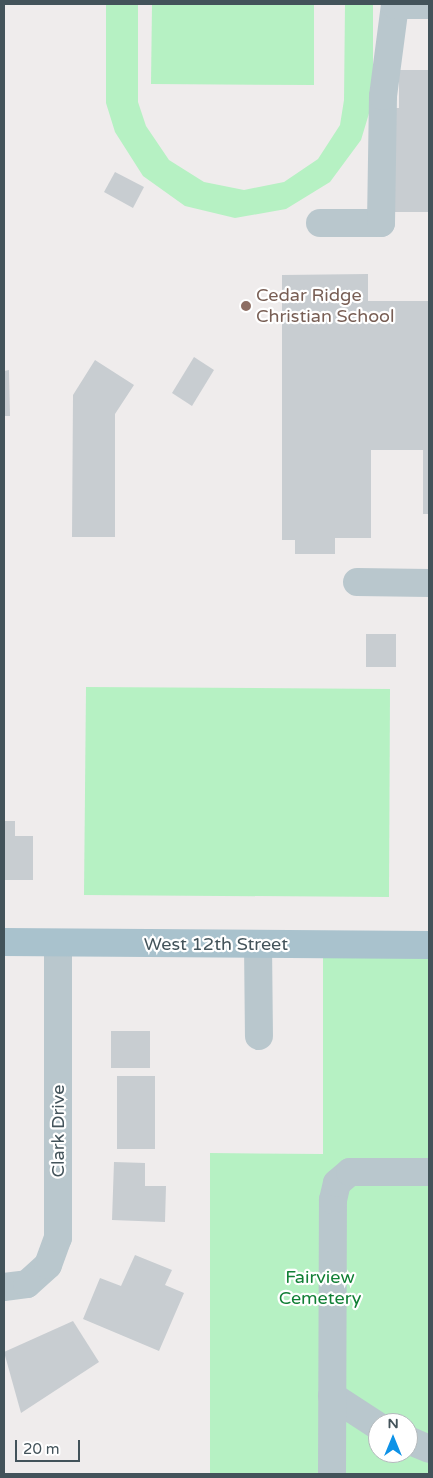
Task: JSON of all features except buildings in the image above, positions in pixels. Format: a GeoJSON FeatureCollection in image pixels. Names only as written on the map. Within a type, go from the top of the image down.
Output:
{"type":"FeatureCollection","features":[{"type":"Feature","properties":{"kind":"main road","name":"West 12th Street"},"geometry":{"type":"LineString","coordinates":[[4,942],[429,945]]}},
{"type":"Feature","properties":{"kind":"street"},"geometry":{"type":"LineString","coordinates":[[320,224],[381,224],[382,96],[395,5],[429,5]]}},
{"type":"Feature","properties":{"kind":"street"},"geometry":{"type":"LineString","coordinates":[[357,582],[429,582]]}},
{"type":"Feature","properties":{"kind":"street","name":"Clark Drive"},"geometry":{"type":"LineString","coordinates":[[4,1287],[27,1284],[48,1265],[58,1238],[58,943]]}},
{"type":"Feature","properties":{"kind":"street"},"geometry":{"type":"LineString","coordinates":[[258,944],[258,1036]]}},
{"type":"Feature","properties":{"kind":"street"},"geometry":{"type":"LineString","coordinates":[[332,1474],[333,1200],[338,1183],[350,1172],[429,1172]]}},
{"type":"Feature","properties":{"kind":"street"},"geometry":{"type":"LineString","coordinates":[[332,1396],[368,1419]]}},
{"type":"Feature","properties":{"kind":"green space"},"geometry":{"type":"Polygon","coordinates":[[[106,4],[138,4],[138,102],[146,126],[169,160],[204,182],[244,190],[284,182],[318,159],[340,125],[344,100],[345,4],[373,4],[373,100],[361,140],[330,182],[286,209],[235,218],[185,206],[143,176],[115,132],[106,103],[106,4]]]}},
{"type":"Feature","properties":{"kind":"green space"},"geometry":{"type":"Polygon","coordinates":[[[152,4],[314,4],[314,85],[151,84],[152,4]]]}},
{"type":"Feature","properties":{"kind":"green space"},"geometry":{"type":"Polygon","coordinates":[[[86,687],[390,689],[389,897],[84,895],[86,687]]]}},
{"type":"Feature","properties":{"kind":"green space","name":"Fairview Cemetery"},"geometry":{"type":"Polygon","coordinates":[[[323,955],[429,955],[429,1474],[210,1474],[210,1153],[323,1154],[323,955]]]}},
{"type":"Feature","properties":{"kind":"place","name":"Cedar Ridge Christian School"},"geometry":{"type":"Point","coordinates":[246,306]}}]}
